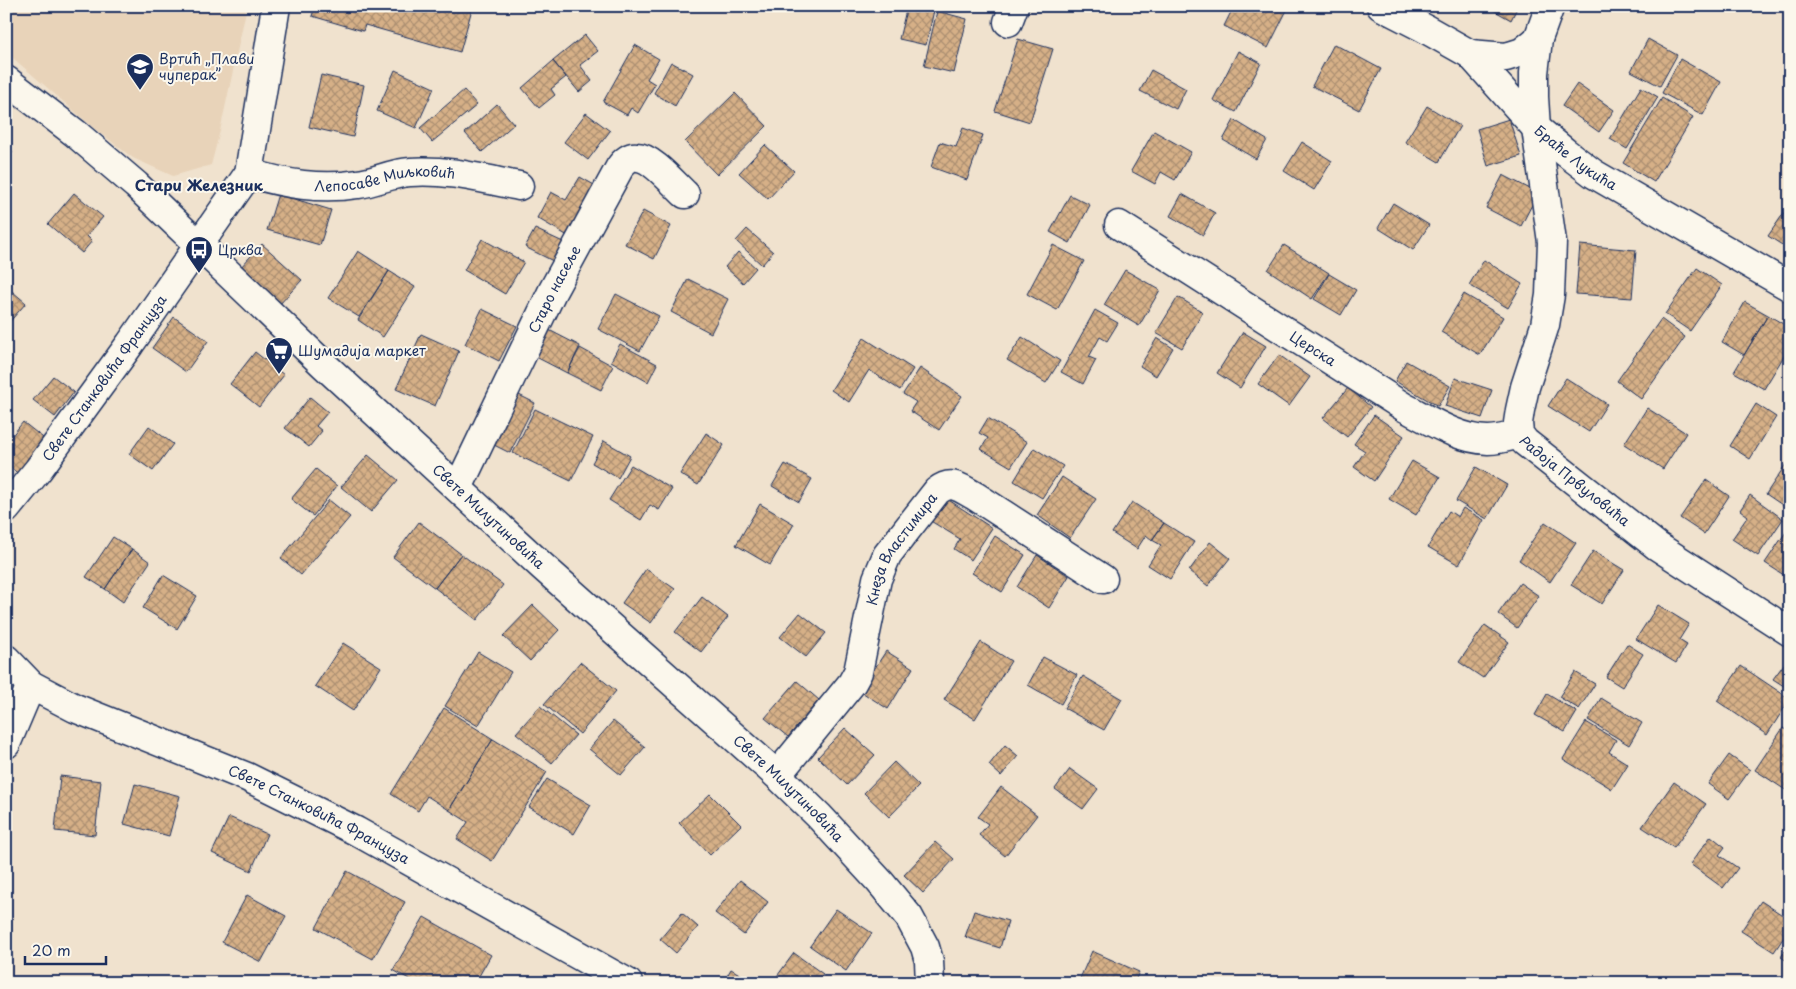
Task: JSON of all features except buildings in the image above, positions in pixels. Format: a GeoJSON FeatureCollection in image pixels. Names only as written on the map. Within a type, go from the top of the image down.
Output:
{"type":"FeatureCollection","features":[{"type":"Feature","properties":{"kind":"street"},"geometry":{"type":"LineString","coordinates":[[198,245],[228,206],[249,173],[276,6]]}},
{"type":"Feature","properties":{"kind":"street","name":"Браће Лукића"},"geometry":{"type":"LineString","coordinates":[[1381,6],[1470,54],[1536,128],[1594,174],[1790,287]]}},
{"type":"Feature","properties":{"kind":"street","name":"Радоја Првуловића"},"geometry":{"type":"LineString","coordinates":[[1550,6],[1538,39],[1534,73],[1536,128],[1552,242],[1550,295],[1545,325],[1525,387],[1518,423],[1519,434],[1525,442],[1657,546],[1790,632]]}},
{"type":"Feature","properties":{"kind":"street"},"geometry":{"type":"LineString","coordinates":[[1470,54],[1506,57],[1522,52],[1538,39]]}},
{"type":"Feature","properties":{"kind":"street","name":"Свете Милутиновића"},"geometry":{"type":"LineString","coordinates":[[6,80],[75,132],[136,185],[324,365],[543,567],[776,775],[853,852],[910,917],[925,947],[929,961],[930,983]]}},
{"type":"Feature","properties":{"kind":"street","name":"Старо насеље"},"geometry":{"type":"LineString","coordinates":[[458,488],[552,292],[620,166],[632,157],[643,158],[650,162],[685,194]]}},
{"type":"Feature","properties":{"kind":"street","name":"Лепосаве Миљковић"},"geometry":{"type":"LineString","coordinates":[[249,173],[276,181],[318,187],[359,184],[408,172],[440,171],[519,186]]}},
{"type":"Feature","properties":{"kind":"street","name":"Церска"},"geometry":{"type":"LineString","coordinates":[[1119,225],[1404,407],[1452,432],[1470,437],[1490,440],[1519,434]]}},
{"type":"Feature","properties":{"kind":"street","name":"Свете Станковића Француза"},"geometry":{"type":"LineString","coordinates":[[6,509],[38,470],[124,352],[198,245]]}},
{"type":"Feature","properties":{"kind":"street","name":"Кнеза Властимира"},"geometry":{"type":"LineString","coordinates":[[776,775],[852,683],[861,663],[881,567],[887,555],[937,491],[945,485],[955,485],[975,496],[1103,579]]}},
{"type":"Feature","properties":{"kind":"street","name":"Свете Станковића Француза"},"geometry":{"type":"LineString","coordinates":[[6,659],[31,685],[75,708],[247,777],[356,831],[628,983]]}},
{"type":"Feature","properties":{"kind":"street"},"geometry":{"type":"LineString","coordinates":[[6,744],[31,685]]}},
{"type":"Feature","properties":{"kind":"path"},"geometry":{"type":"LineString","coordinates":[[6,978],[14,983]]}},
{"type":"Feature","properties":{"kind":"shaded area","name":"Вртић „Плави чуперак”"},"geometry":{"type":"Polygon","coordinates":[[[6,6],[247,6],[211,165],[173,176],[133,158],[95,129],[6,52],[6,6]]]}},
{"type":"Feature","properties":{"kind":"place","name":"Вртић „Плави чуперак”"},"geometry":{"type":"Point","coordinates":[140,91]}},
{"type":"Feature","properties":{"kind":"place","name":"Црква"},"geometry":{"type":"Point","coordinates":[199,274]}},
{"type":"Feature","properties":{"kind":"place","name":"Шумадија маркет"},"geometry":{"type":"Point","coordinates":[279,375]}},
{"type":"Feature","properties":{"kind":"district","name":"Стари Железник"},"geometry":{"type":"Point","coordinates":[199,186]}}]}
